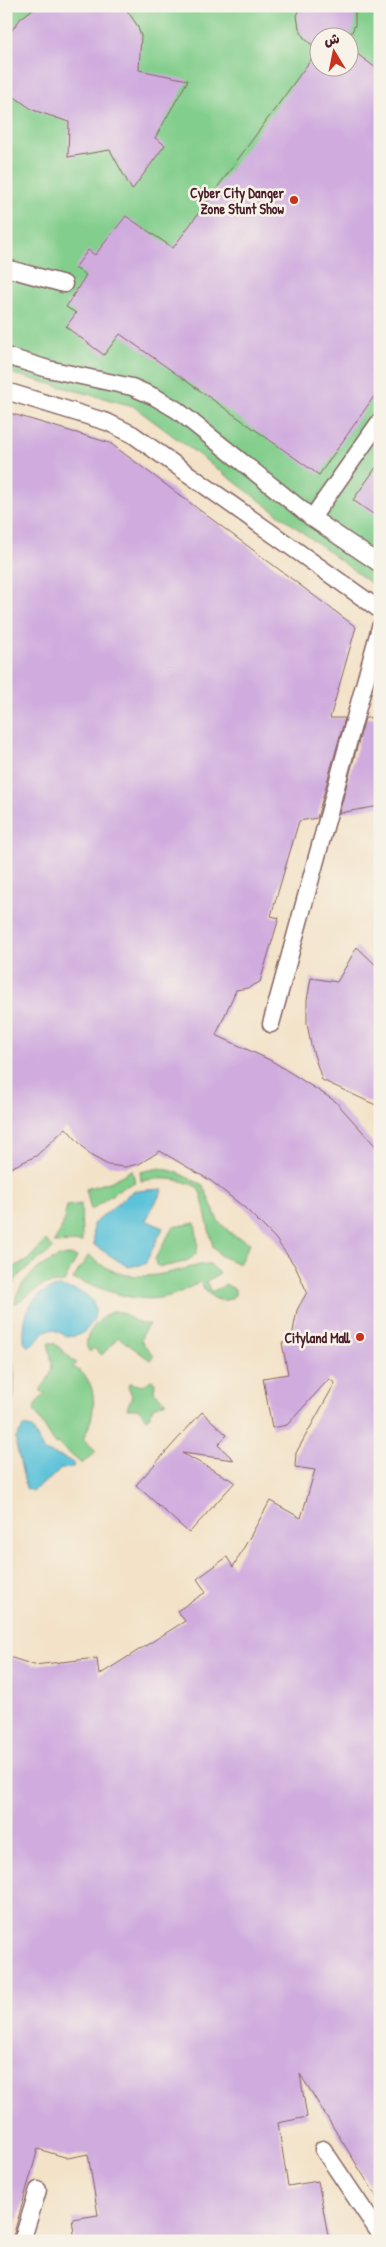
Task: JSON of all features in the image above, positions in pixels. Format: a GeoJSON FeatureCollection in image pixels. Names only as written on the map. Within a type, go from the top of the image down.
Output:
{"type":"FeatureCollection","features":[{"type":"Feature","properties":{"kind":"lane"},"geometry":{"type":"LineString","coordinates":[[6,268],[64,284]]}},
{"type":"Feature","properties":{"kind":"lane"},"geometry":{"type":"LineString","coordinates":[[6,356],[48,369],[132,387],[155,397],[177,410],[312,518],[380,564]]}},
{"type":"Feature","properties":{"kind":"lane"},"geometry":{"type":"LineString","coordinates":[[6,391],[107,422],[132,434],[380,610]]}},
{"type":"Feature","properties":{"kind":"lane"},"geometry":{"type":"LineString","coordinates":[[312,518],[380,421]]}},
{"type":"Feature","properties":{"kind":"lane"},"geometry":{"type":"LineString","coordinates":[[271,1024],[380,627]]}},
{"type":"Feature","properties":{"kind":"lane"},"geometry":{"type":"LineString","coordinates":[[323,2149],[380,2234]]}},
{"type":"Feature","properties":{"kind":"lane"},"geometry":{"type":"LineString","coordinates":[[22,2241],[38,2190]]}},
{"type":"Feature","properties":{"kind":"green space"},"geometry":{"type":"Polygon","coordinates":[[[6,6],[380,6],[380,590],[133,406],[6,372],[6,6]]]}},
{"type":"Feature","properties":{"kind":"green space"},"geometry":{"type":"Polygon","coordinates":[[[160,1168],[176,1172],[203,1185],[218,1221],[233,1235],[250,1243],[239,1264],[221,1256],[213,1247],[201,1194],[197,1187],[170,1179],[141,1181],[140,1172],[160,1168]]]}},
{"type":"Feature","properties":{"kind":"green space"},"geometry":{"type":"Polygon","coordinates":[[[132,1170],[135,1182],[118,1190],[91,1210],[86,1189],[110,1182],[132,1170]]]}},
{"type":"Feature","properties":{"kind":"green space"},"geometry":{"type":"Polygon","coordinates":[[[81,1204],[82,1242],[54,1243],[62,1227],[67,1206],[81,1204]]]}},
{"type":"Feature","properties":{"kind":"green space"},"geometry":{"type":"Polygon","coordinates":[[[195,1223],[198,1244],[195,1254],[191,1258],[176,1264],[156,1265],[155,1259],[173,1227],[195,1223]]]}},
{"type":"Feature","properties":{"kind":"green space"},"geometry":{"type":"Polygon","coordinates":[[[46,1240],[53,1249],[20,1274],[6,1293],[6,1270],[28,1260],[46,1240]]]}},
{"type":"Feature","properties":{"kind":"green space"},"geometry":{"type":"Polygon","coordinates":[[[69,1255],[77,1257],[64,1282],[43,1285],[15,1304],[21,1287],[34,1272],[52,1260],[69,1255]]]}},
{"type":"Feature","properties":{"kind":"green space"},"geometry":{"type":"Polygon","coordinates":[[[89,1255],[110,1270],[132,1276],[155,1275],[210,1264],[220,1274],[206,1281],[211,1292],[226,1285],[235,1289],[235,1295],[230,1299],[219,1300],[206,1291],[200,1281],[183,1291],[152,1299],[137,1298],[107,1291],[73,1279],[89,1255]]]}},
{"type":"Feature","properties":{"kind":"green space"},"geometry":{"type":"Polygon","coordinates":[[[113,1311],[123,1313],[138,1323],[149,1324],[143,1333],[141,1341],[154,1356],[150,1360],[118,1337],[102,1355],[94,1348],[90,1352],[87,1347],[87,1341],[92,1329],[102,1318],[113,1311]]]}},
{"type":"Feature","properties":{"kind":"green space"},"geometry":{"type":"Polygon","coordinates":[[[6,1331],[13,1365],[14,1388],[11,1410],[6,1421],[6,1331]]]}},
{"type":"Feature","properties":{"kind":"green space"},"geometry":{"type":"Polygon","coordinates":[[[48,1343],[54,1343],[76,1363],[73,1367],[82,1373],[92,1389],[93,1410],[83,1439],[96,1451],[82,1464],[57,1443],[55,1444],[34,1410],[35,1404],[45,1394],[40,1390],[50,1373],[51,1357],[48,1343]]]}},
{"type":"Feature","properties":{"kind":"green space"},"geometry":{"type":"Polygon","coordinates":[[[151,1380],[155,1382],[154,1392],[166,1402],[153,1407],[150,1416],[146,1419],[139,1409],[127,1409],[132,1396],[128,1386],[130,1383],[143,1386],[151,1380]]]}},
{"type":"Feature","properties":{"kind":"water"},"geometry":{"type":"Polygon","coordinates":[[[163,1189],[146,1220],[163,1228],[145,1264],[128,1267],[94,1245],[93,1224],[129,1194],[135,1191],[163,1189]]]}},
{"type":"Feature","properties":{"kind":"water"},"geometry":{"type":"Polygon","coordinates":[[[60,1287],[81,1292],[91,1300],[95,1312],[91,1324],[81,1333],[71,1337],[53,1330],[46,1331],[33,1345],[27,1346],[24,1341],[25,1322],[33,1301],[44,1292],[60,1287]]]}},
{"type":"Feature","properties":{"kind":"water"},"geometry":{"type":"Polygon","coordinates":[[[24,1426],[32,1428],[44,1451],[70,1460],[74,1465],[72,1468],[60,1469],[51,1478],[32,1491],[26,1488],[16,1444],[16,1438],[24,1426]]]}},
{"type":"Feature","properties":{"kind":"building"},"geometry":{"type":"Polygon","coordinates":[[[37,6],[124,6],[137,25],[141,36],[139,70],[188,80],[155,138],[165,145],[132,190],[110,150],[68,157],[69,122],[33,110],[6,91],[6,38],[21,18],[37,6]]]}},
{"type":"Feature","properties":{"kind":"building"},"geometry":{"type":"Polygon","coordinates":[[[301,6],[353,6],[355,25],[354,28],[308,28],[308,41],[299,28],[297,16],[301,6]]]}},
{"type":"Feature","properties":{"kind":"building","name":"Cyber City Danger Zone Stunt Show"},"geometry":{"type":"Polygon","coordinates":[[[358,54],[380,71],[380,388],[319,475],[120,334],[104,355],[66,327],[76,313],[66,307],[86,275],[75,268],[88,250],[95,255],[126,216],[173,248],[308,64],[308,78],[358,78],[358,54]]]}},
{"type":"Feature","properties":{"kind":"building","name":"Cityland Mall"},"geometry":{"type":"Polygon","coordinates":[[[6,412],[110,443],[356,627],[330,718],[345,718],[317,818],[299,821],[271,916],[279,918],[260,982],[248,988],[236,990],[216,1035],[272,1061],[335,1101],[380,1151],[380,2202],[300,2074],[307,2117],[278,2123],[288,2186],[318,2181],[329,2241],[75,2241],[72,2219],[98,2215],[88,2154],[68,2158],[38,2149],[12,2240],[6,2239],[6,1656],[34,1665],[97,1658],[99,1675],[185,1621],[177,1611],[206,1592],[197,1579],[227,1557],[233,1567],[270,1501],[301,1518],[315,1470],[295,1467],[296,1453],[335,1383],[329,1379],[287,1425],[272,1428],[263,1378],[288,1374],[282,1343],[291,1342],[297,1310],[307,1292],[295,1266],[275,1238],[245,1208],[211,1181],[160,1151],[139,1164],[125,1167],[108,1165],[90,1155],[66,1128],[36,1156],[6,1170],[6,412]]]}},
{"type":"Feature","properties":{"kind":"building"},"geometry":{"type":"Polygon","coordinates":[[[380,462],[380,519],[353,500],[380,462]]]}},
{"type":"Feature","properties":{"kind":"building"},"geometry":{"type":"Polygon","coordinates":[[[365,718],[380,718],[380,806],[339,813],[365,718]]]}},
{"type":"Feature","properties":{"kind":"building"},"geometry":{"type":"Polygon","coordinates":[[[357,947],[380,969],[380,1107],[322,1080],[311,1045],[307,1023],[307,1000],[311,978],[337,982],[357,947]]]}},
{"type":"Feature","properties":{"kind":"building"},"geometry":{"type":"Polygon","coordinates":[[[202,1412],[227,1435],[218,1445],[234,1460],[182,1453],[235,1482],[189,1533],[136,1485],[202,1412]]]}},
{"type":"Feature","properties":{"kind":"place","name":"Cyber City Danger Zone Stunt Show"},"geometry":{"type":"Point","coordinates":[294,200]}},
{"type":"Feature","properties":{"kind":"place","name":"Cityland Mall"},"geometry":{"type":"Point","coordinates":[360,1337]}}]}
